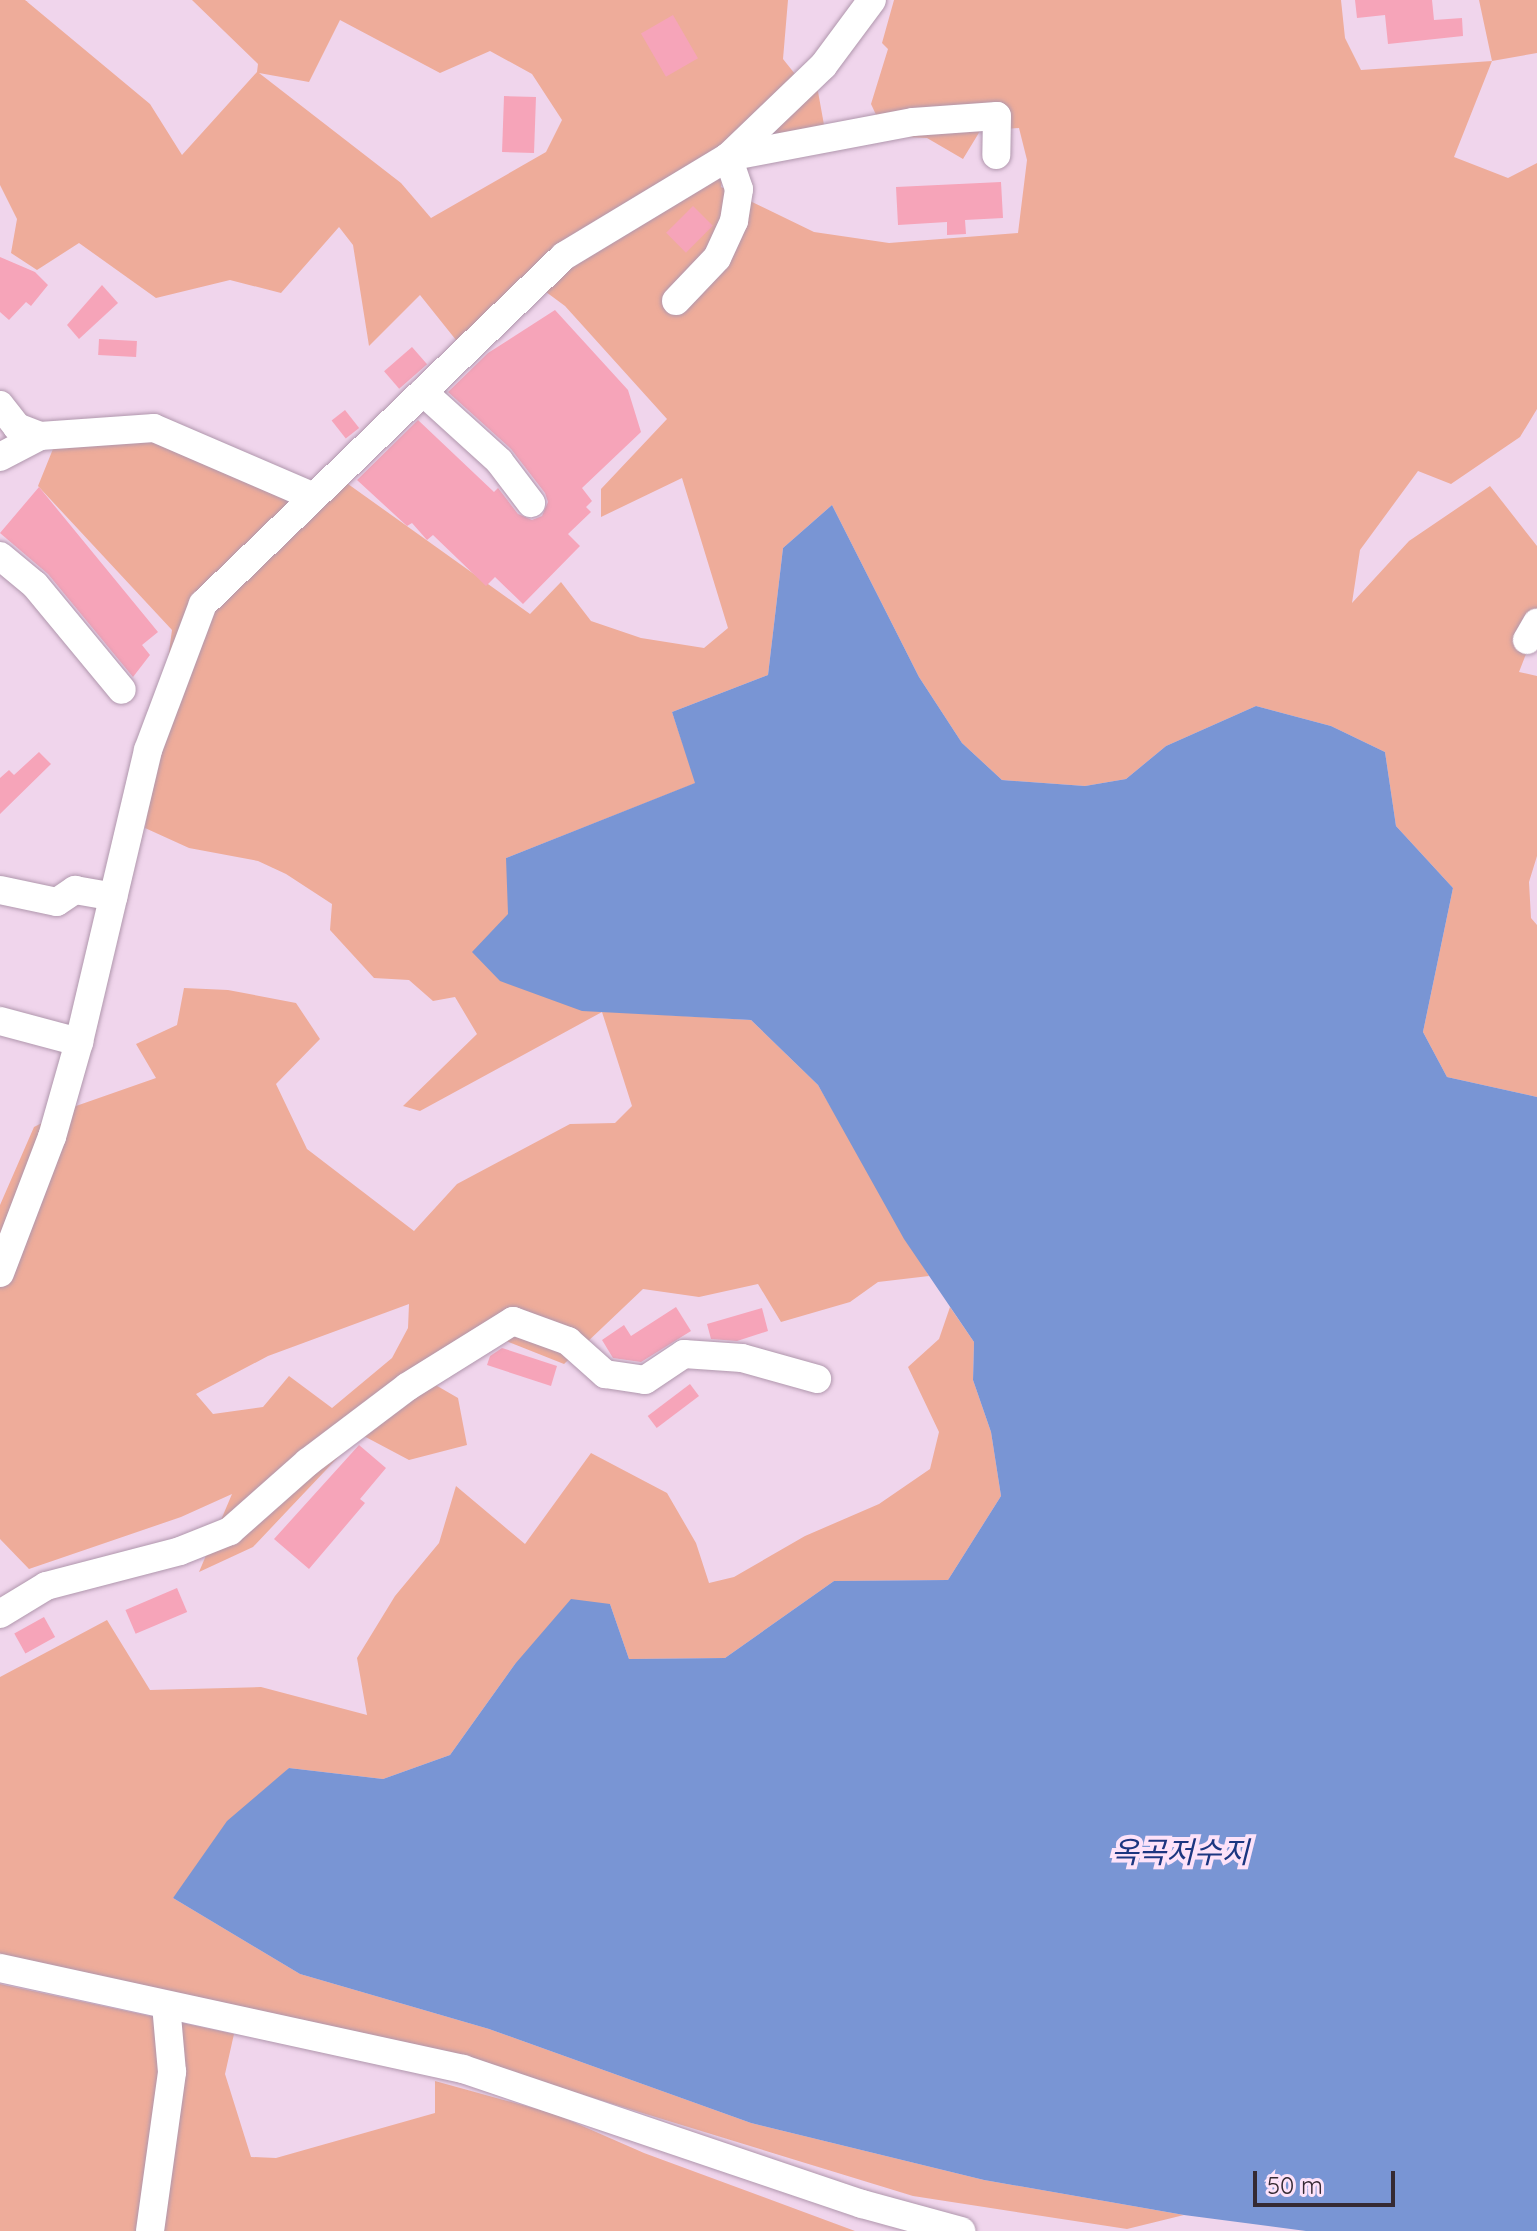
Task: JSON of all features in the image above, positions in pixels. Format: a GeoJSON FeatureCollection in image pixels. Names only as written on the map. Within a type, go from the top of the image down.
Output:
{"type":"FeatureCollection","features":[{"type":"Feature","properties":{"kind":"street"},"geometry":{"type":"LineString","coordinates":[[0,1273],[52,1137],[79,1042],[148,750],[203,604],[564,256],[728,157],[823,66],[872,0]]}},
{"type":"Feature","properties":{"kind":"street"},"geometry":{"type":"LineString","coordinates":[[728,157],[913,122],[997,116],[996,155]]}},
{"type":"Feature","properties":{"kind":"street"},"geometry":{"type":"LineString","coordinates":[[676,301],[717,258],[734,221],[739,189],[728,157]]}},
{"type":"Feature","properties":{"kind":"street"},"geometry":{"type":"LineString","coordinates":[[423,392],[499,461],[531,503]]}},
{"type":"Feature","properties":{"kind":"street"},"geometry":{"type":"LineString","coordinates":[[0,405],[17,427],[40,436]]}},
{"type":"Feature","properties":{"kind":"street"},"geometry":{"type":"LineString","coordinates":[[0,457],[40,436],[154,428],[314,497]]}},
{"type":"Feature","properties":{"kind":"street"},"geometry":{"type":"LineString","coordinates":[[0,556],[35,585],[122,690]]}},
{"type":"Feature","properties":{"kind":"street"},"geometry":{"type":"LineString","coordinates":[[0,890],[57,902],[75,890],[113,897]]}},
{"type":"Feature","properties":{"kind":"street"},"geometry":{"type":"LineString","coordinates":[[0,1021],[79,1042]]}},
{"type":"Feature","properties":{"kind":"street"},"geometry":{"type":"LineString","coordinates":[[0,1614],[46,1586],[180,1551],[230,1531],[308,1462],[407,1387],[513,1321],[568,1341],[605,1374],[645,1380],[684,1354],[742,1358],[817,1379]]}},
{"type":"Feature","properties":{"kind":"street"},"geometry":{"type":"LineString","coordinates":[[0,1968],[463,2069],[862,2204],[961,2231]]}},
{"type":"Feature","properties":{"kind":"street"},"geometry":{"type":"LineString","coordinates":[[150,2231],[172,2072],[166,2005]]}},
{"type":"Feature","properties":{"kind":"shaded area"},"geometry":{"type":"Polygon","coordinates":[[[0,0],[25,0],[150,104],[182,155],[257,72],[258,64],[192,0],[788,0],[783,59],[799,79],[817,86],[828,147],[724,167],[721,187],[814,232],[889,243],[1018,233],[1027,160],[1019,128],[980,131],[963,159],[927,138],[886,136],[871,104],[888,49],[882,43],[894,0],[1341,0],[1345,38],[1361,70],[1492,61],[1454,157],[1508,178],[1537,163],[1537,409],[1520,437],[1451,484],[1418,471],[1360,550],[1352,603],[1409,541],[1490,486],[1537,546],[1537,626],[1519,672],[1537,676],[1537,856],[1529,882],[1531,918],[1537,925],[1537,1097],[1447,1077],[1423,1032],[1453,888],[1396,826],[1385,752],[1331,726],[1256,706],[1166,746],[1126,779],[1085,786],[1002,780],[962,743],[919,677],[832,505],[783,548],[768,675],[672,712],[696,783],[506,858],[582,1010],[751,1020],[818,1085],[929,1276],[878,1282],[850,1302],[781,1322],[758,1284],[699,1297],[643,1289],[564,1364],[496,1337],[432,1383],[458,1398],[467,1445],[409,1460],[360,1434],[253,1547],[199,1572],[232,1494],[181,1517],[29,1569],[0,1539],[0,1205],[34,1127],[76,1106],[156,1078],[136,1044],[177,1025],[184,988],[228,990],[296,1003],[320,1039],[276,1084],[307,1149],[414,1231],[457,1184],[570,1124],[615,1123],[632,1106],[602,1012],[420,1111],[403,1106],[477,1034],[455,997],[433,1001],[409,980],[374,978],[330,930],[332,904],[286,874],[258,861],[189,848],[145,828],[172,630],[38,486],[55,444],[155,434],[309,511],[341,479],[530,614],[561,582],[591,621],[641,638],[704,648],[728,628],[682,478],[601,517],[601,489],[667,419],[565,306],[542,289],[460,345],[420,295],[369,346],[353,245],[339,227],[281,293],[230,280],[156,298],[79,243],[37,270],[11,253],[17,219],[0,185],[0,0]],[[340,20],[309,82],[259,73],[401,183],[431,218],[546,152],[562,120],[532,74],[490,51],[440,73],[340,20]],[[409,1304],[268,1356],[196,1394],[213,1414],[263,1407],[289,1376],[332,1408],[392,1358],[408,1328],[409,1304]]]}},
{"type":"Feature","properties":{"kind":"shaded area"},"geometry":{"type":"Polygon","coordinates":[[[1479,0],[1537,0],[1537,53],[1492,61],[1479,0]]]}},
{"type":"Feature","properties":{"kind":"shaded area"},"geometry":{"type":"Polygon","coordinates":[[[950,1307],[974,1342],[973,1380],[991,1432],[1001,1496],[948,1580],[834,1581],[725,1658],[629,1659],[610,1604],[515,1664],[450,1755],[383,1779],[289,1768],[173,1898],[300,1974],[489,2029],[751,2123],[984,2180],[1184,2215],[1127,2229],[913,2196],[499,2069],[0,1955],[0,1677],[107,1620],[150,1690],[261,1687],[367,1715],[357,1658],[395,1596],[439,1543],[456,1486],[525,1544],[591,1453],[667,1493],[696,1543],[709,1583],[734,1577],[805,1536],[879,1504],[930,1469],[939,1432],[908,1367],[939,1339],[950,1307]]]}},
{"type":"Feature","properties":{"kind":"shaded area"},"geometry":{"type":"Polygon","coordinates":[[[0,1984],[234,2034],[225,2074],[251,2157],[276,2158],[435,2113],[435,2081],[555,2114],[644,2153],[855,2231],[0,2231],[0,1984]]]}},
{"type":"Feature","properties":{"kind":"water","name":"옥곡저수지"},"geometry":{"type":"Polygon","coordinates":[[[832,505],[919,677],[962,743],[1002,780],[1085,786],[1126,779],[1166,746],[1256,706],[1331,726],[1385,752],[1396,826],[1453,888],[1423,1032],[1447,1077],[1537,1097],[1537,2231],[1306,2231],[1184,2215],[984,2180],[751,2123],[489,2029],[300,1974],[173,1898],[227,1821],[289,1768],[383,1779],[450,1755],[515,1664],[571,1599],[610,1604],[629,1659],[725,1658],[834,1581],[948,1580],[1001,1496],[991,1432],[973,1380],[974,1342],[904,1239],[818,1085],[751,1020],[582,1011],[500,981],[472,952],[508,914],[506,858],[695,783],[672,712],[768,675],[783,548],[832,505]]]}},
{"type":"Feature","properties":{"kind":"building"},"geometry":{"type":"Polygon","coordinates":[[[1355,0],[1432,0],[1434,20],[1462,18],[1463,36],[1388,44],[1385,15],[1357,18],[1355,0]]]}},
{"type":"Feature","properties":{"kind":"building"},"geometry":{"type":"Polygon","coordinates":[[[673,15],[698,58],[666,77],[641,34],[673,15]]]}},
{"type":"Feature","properties":{"kind":"building"},"geometry":{"type":"Polygon","coordinates":[[[504,96],[536,97],[534,153],[502,152],[504,96]]]}},
{"type":"Feature","properties":{"kind":"building"},"geometry":{"type":"Polygon","coordinates":[[[1001,182],[1003,218],[965,220],[966,234],[947,235],[947,222],[898,225],[896,187],[1001,182]]]}},
{"type":"Feature","properties":{"kind":"building"},"geometry":{"type":"Polygon","coordinates":[[[693,206],[713,226],[686,253],[666,233],[693,206]]]}},
{"type":"Feature","properties":{"kind":"building"},"geometry":{"type":"Polygon","coordinates":[[[0,257],[35,272],[48,285],[31,306],[26,302],[9,320],[0,312],[0,257]]]}},
{"type":"Feature","properties":{"kind":"building"},"geometry":{"type":"Polygon","coordinates":[[[102,285],[118,303],[79,339],[67,325],[102,285]]]}},
{"type":"Feature","properties":{"kind":"building"},"geometry":{"type":"Polygon","coordinates":[[[555,310],[628,390],[641,432],[582,488],[592,501],[586,507],[591,512],[568,534],[580,546],[523,604],[495,577],[486,586],[433,535],[427,540],[412,523],[407,526],[357,480],[418,420],[494,492],[498,488],[518,514],[532,520],[542,516],[548,502],[545,493],[511,449],[448,392],[488,353],[555,310]]]}},
{"type":"Feature","properties":{"kind":"building"},"geometry":{"type":"Polygon","coordinates":[[[99,339],[137,341],[136,357],[98,355],[99,339]]]}},
{"type":"Feature","properties":{"kind":"building"},"geometry":{"type":"Polygon","coordinates":[[[412,347],[427,364],[399,389],[384,371],[412,347]]]}},
{"type":"Feature","properties":{"kind":"building"},"geometry":{"type":"Polygon","coordinates":[[[345,410],[359,428],[346,439],[332,420],[345,410]]]}},
{"type":"Feature","properties":{"kind":"building"},"geometry":{"type":"Polygon","coordinates":[[[39,487],[158,632],[142,645],[150,655],[133,677],[48,574],[0,533],[39,487]]]}},
{"type":"Feature","properties":{"kind":"building"},"geometry":{"type":"Polygon","coordinates":[[[39,752],[51,764],[0,814],[0,778],[9,770],[14,775],[39,752]]]}},
{"type":"Feature","properties":{"kind":"building"},"geometry":{"type":"Polygon","coordinates":[[[676,1307],[691,1331],[641,1362],[613,1358],[602,1340],[624,1325],[631,1336],[676,1307]]]}},
{"type":"Feature","properties":{"kind":"building"},"geometry":{"type":"Polygon","coordinates":[[[762,1308],[768,1331],[737,1341],[711,1339],[707,1324],[762,1308]]]}},
{"type":"Feature","properties":{"kind":"building"},"geometry":{"type":"Polygon","coordinates":[[[502,1348],[557,1366],[551,1386],[487,1365],[490,1356],[502,1348]]]}},
{"type":"Feature","properties":{"kind":"building"},"geometry":{"type":"Polygon","coordinates":[[[690,1384],[699,1396],[657,1428],[648,1416],[690,1384]]]}},
{"type":"Feature","properties":{"kind":"building"},"geometry":{"type":"Polygon","coordinates":[[[359,1445],[386,1468],[360,1499],[365,1503],[309,1569],[274,1539],[359,1445]]]}},
{"type":"Feature","properties":{"kind":"building"},"geometry":{"type":"Polygon","coordinates":[[[177,1588],[187,1612],[136,1634],[125,1610],[177,1588]]]}},
{"type":"Feature","properties":{"kind":"building"},"geometry":{"type":"Polygon","coordinates":[[[44,1617],[55,1637],[25,1654],[14,1633],[44,1617]]]}}]}
